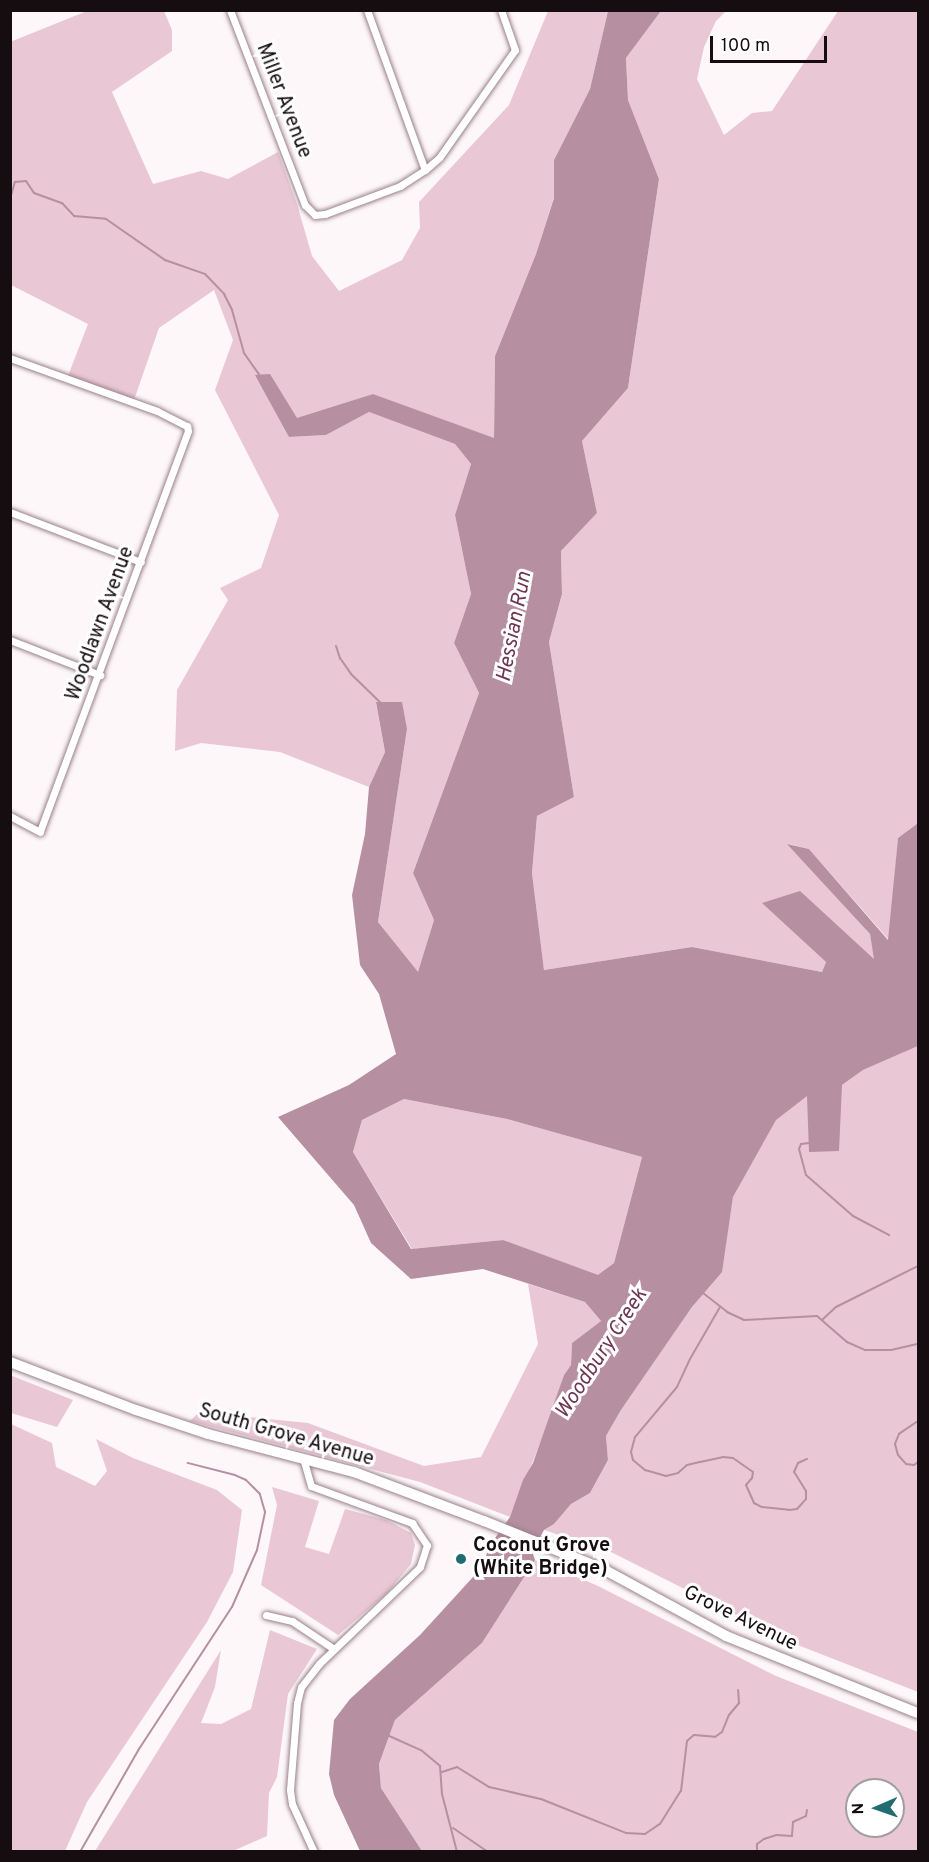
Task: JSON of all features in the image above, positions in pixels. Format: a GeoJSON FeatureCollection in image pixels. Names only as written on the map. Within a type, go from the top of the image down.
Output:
{"type":"FeatureCollection","features":[{"type":"Feature","properties":{"kind":"main road","name":"South Grove Avenue"},"geometry":{"type":"LineString","coordinates":[[10,1362],[136,1410],[208,1434],[354,1472],[550,1547]]}},
{"type":"Feature","properties":{"kind":"main road","name":"Grove Avenue"},"geometry":{"type":"LineString","coordinates":[[550,1547],[605,1570],[726,1636],[918,1713]]}},
{"type":"Feature","properties":{"kind":"street","name":"Miller Avenue"},"geometry":{"type":"LineString","coordinates":[[230,10],[304,204],[315,215],[325,214],[400,186],[425,170]]}},
{"type":"Feature","properties":{"kind":"street"},"geometry":{"type":"LineString","coordinates":[[367,10],[425,170],[448,147],[515,50],[501,10]]}},
{"type":"Feature","properties":{"kind":"street","name":"Woodlawn Avenue"},"geometry":{"type":"LineString","coordinates":[[10,358],[157,411],[187,426],[189,431],[40,832],[10,816]]}},
{"type":"Feature","properties":{"kind":"street"},"geometry":{"type":"LineString","coordinates":[[10,512],[141,562]]}},
{"type":"Feature","properties":{"kind":"street"},"geometry":{"type":"LineString","coordinates":[[10,640],[100,675]]}},
{"type":"Feature","properties":{"kind":"street"},"geometry":{"type":"LineString","coordinates":[[303,1458],[311,1486],[412,1523],[427,1545],[420,1567],[306,1678],[297,1703],[290,1790],[295,1812],[314,1851]]}},
{"type":"Feature","properties":{"kind":"street"},"geometry":{"type":"LineString","coordinates":[[266,1615],[292,1621],[334,1649]]}},
{"type":"Feature","properties":{"kind":"shaded area"},"geometry":{"type":"Polygon","coordinates":[[[87,11],[164,11],[172,30],[172,51],[112,92],[153,184],[201,171],[228,179],[278,152],[297,204],[312,256],[339,291],[402,260],[420,228],[419,202],[509,105],[548,11],[608,11],[590,89],[554,160],[554,197],[536,254],[495,356],[494,439],[373,394],[297,419],[270,375],[289,437],[326,435],[369,412],[455,444],[471,464],[455,515],[471,594],[454,643],[479,693],[413,873],[434,920],[418,973],[378,922],[407,729],[376,703],[385,752],[369,787],[280,752],[201,743],[175,751],[177,690],[228,600],[220,588],[261,568],[279,515],[215,390],[233,340],[214,290],[159,328],[133,403],[66,381],[88,324],[11,285],[10,42],[87,11]]]}},
{"type":"Feature","properties":{"kind":"shaded area"},"geometry":{"type":"Polygon","coordinates":[[[661,11],[726,11],[716,21],[704,47],[697,79],[724,135],[752,113],[772,111],[838,11],[918,11],[918,823],[898,838],[889,940],[809,849],[788,844],[870,934],[875,960],[800,892],[763,903],[826,962],[822,972],[692,947],[544,970],[532,873],[537,816],[574,797],[549,642],[562,594],[561,551],[597,513],[582,441],[628,388],[659,179],[628,100],[626,58],[661,11]]]}},
{"type":"Feature","properties":{"kind":"shaded area"},"geometry":{"type":"Polygon","coordinates":[[[918,1046],[918,1692],[790,1642],[611,1552],[544,1530],[554,1524],[571,1504],[590,1493],[608,1460],[606,1436],[621,1410],[692,1307],[721,1272],[733,1197],[776,1119],[807,1095],[842,1085],[863,1070],[918,1046]]]}},
{"type":"Feature","properties":{"kind":"shaded area"},"geometry":{"type":"Polygon","coordinates":[[[404,1099],[507,1119],[642,1157],[614,1263],[598,1276],[503,1240],[412,1249],[353,1152],[362,1120],[404,1099]]]}},
{"type":"Feature","properties":{"kind":"shaded area"},"geometry":{"type":"Polygon","coordinates":[[[528,1284],[585,1302],[601,1321],[572,1343],[571,1365],[564,1375],[551,1417],[510,1517],[420,1482],[190,1421],[199,1412],[308,1423],[424,1466],[481,1457],[538,1344],[528,1284]]]}},
{"type":"Feature","properties":{"kind":"shaded area"},"geometry":{"type":"Polygon","coordinates":[[[10,1375],[73,1400],[57,1427],[11,1413],[10,1375]]]}},
{"type":"Feature","properties":{"kind":"shaded area"},"geometry":{"type":"Polygon","coordinates":[[[11,1424],[52,1443],[56,1467],[95,1486],[107,1471],[96,1439],[133,1458],[217,1490],[242,1510],[233,1572],[207,1622],[87,1802],[65,1851],[11,1851],[11,1424]]]}},
{"type":"Feature","properties":{"kind":"shaded area"},"geometry":{"type":"Polygon","coordinates":[[[272,1487],[319,1501],[305,1547],[329,1554],[345,1509],[386,1520],[411,1533],[415,1545],[411,1564],[387,1593],[338,1635],[261,1585],[277,1505],[272,1487]]]}},
{"type":"Feature","properties":{"kind":"shaded area"},"geometry":{"type":"Polygon","coordinates":[[[535,1560],[596,1585],[776,1676],[918,1732],[918,1851],[422,1851],[381,1788],[379,1764],[395,1720],[482,1643],[535,1560]]]}},
{"type":"Feature","properties":{"kind":"shaded area"},"geometry":{"type":"Polygon","coordinates":[[[270,1630],[317,1649],[288,1694],[277,1777],[269,1793],[267,1836],[233,1851],[95,1851],[221,1650],[215,1687],[201,1723],[221,1724],[251,1709],[270,1630]]]}},
{"type":"Feature","properties":{"kind":"water"},"geometry":{"type":"Polygon","coordinates":[[[608,11],[661,11],[626,58],[628,100],[659,179],[628,388],[582,441],[597,513],[561,551],[562,594],[549,642],[574,797],[537,816],[532,873],[544,970],[692,947],[822,972],[826,962],[762,903],[800,891],[874,959],[870,934],[787,844],[809,849],[888,940],[898,838],[918,823],[918,1046],[863,1070],[842,1085],[839,1151],[809,1152],[807,1096],[776,1120],[733,1197],[722,1272],[692,1307],[621,1410],[606,1436],[608,1460],[590,1493],[571,1504],[554,1524],[544,1530],[532,1551],[535,1560],[482,1643],[395,1720],[379,1764],[381,1788],[422,1851],[360,1851],[334,1795],[329,1774],[334,1720],[350,1699],[420,1635],[484,1565],[488,1548],[510,1517],[523,1480],[533,1463],[564,1375],[571,1365],[572,1343],[601,1321],[585,1302],[483,1269],[411,1279],[371,1243],[354,1205],[278,1117],[349,1085],[396,1054],[379,994],[360,965],[352,895],[365,834],[369,787],[385,752],[376,702],[402,702],[407,729],[378,922],[418,972],[434,920],[413,873],[479,693],[454,643],[471,594],[455,515],[471,464],[455,444],[369,412],[326,435],[289,437],[255,375],[270,374],[297,418],[373,394],[494,438],[495,356],[536,254],[554,198],[554,160],[590,89],[608,11]],[[404,1099],[362,1120],[353,1152],[411,1249],[503,1240],[598,1275],[614,1263],[642,1157],[507,1119],[404,1099]]]}},
{"type":"Feature","properties":{"kind":"waterway"},"geometry":{"type":"LineString","coordinates":[[10,199],[15,182],[26,181],[34,193],[62,203],[74,216],[106,219],[165,260],[205,274],[224,294],[232,310],[244,353],[260,376]]}},
{"type":"Feature","properties":{"kind":"waterway"},"geometry":{"type":"LineString","coordinates":[[336,646],[340,658],[351,674],[382,704]]}},
{"type":"Feature","properties":{"kind":"waterway"},"geometry":{"type":"LineString","coordinates":[[809,1143],[801,1144],[799,1149],[806,1175],[853,1216],[889,1235]]}},
{"type":"Feature","properties":{"kind":"waterway"},"geometry":{"type":"LineString","coordinates":[[822,1320],[836,1307],[918,1266]]}},
{"type":"Feature","properties":{"kind":"waterway"},"geometry":{"type":"LineString","coordinates":[[703,1293],[727,1312],[744,1320],[817,1316],[847,1342],[865,1350],[891,1350],[918,1344]]}},
{"type":"Feature","properties":{"kind":"waterway"},"geometry":{"type":"LineString","coordinates":[[720,1307],[690,1359],[677,1387],[635,1437],[631,1452],[633,1460],[645,1470],[666,1476],[678,1473],[687,1465],[723,1457],[733,1458],[753,1472],[752,1478],[746,1485],[754,1503],[762,1507],[789,1510],[797,1509],[806,1499],[806,1491],[794,1472],[798,1463],[807,1459]]}},
{"type":"Feature","properties":{"kind":"waterway"},"geometry":{"type":"LineString","coordinates":[[918,1421],[899,1434],[895,1444],[898,1455],[906,1464],[914,1465],[918,1462]]}},
{"type":"Feature","properties":{"kind":"waterway"},"geometry":{"type":"LineString","coordinates":[[80,1852],[139,1749],[232,1607],[257,1550],[265,1512],[260,1494],[246,1480],[235,1475],[188,1463]]}},
{"type":"Feature","properties":{"kind":"waterway"},"geometry":{"type":"LineString","coordinates":[[442,1772],[457,1767],[489,1787],[541,1799],[626,1833],[645,1834],[660,1824],[681,1791],[687,1741],[694,1735],[715,1737],[722,1732],[729,1715],[739,1703],[738,1690]]}},
{"type":"Feature","properties":{"kind":"waterway"},"geometry":{"type":"LineString","coordinates":[[387,1735],[421,1750],[440,1766],[442,1794],[457,1852]]}},
{"type":"Feature","properties":{"kind":"waterway"},"geometry":{"type":"LineString","coordinates":[[757,1852],[757,1844],[764,1839],[776,1835],[792,1836],[793,1822],[806,1816],[807,1810]]}},
{"type":"Feature","properties":{"kind":"waterway"},"geometry":{"type":"LineString","coordinates":[[453,1828],[488,1852]]}},
{"type":"Feature","properties":{"kind":"place","name":"Coconut Grove (White Bridge)"},"geometry":{"type":"Point","coordinates":[461,1559]}},
{"type":"Feature","properties":{"kind":"water label","name":"Hessian Run"},"geometry":{"type":"Point","coordinates":[515,627]}},
{"type":"Feature","properties":{"kind":"water label","name":"Woodbury Creek"},"geometry":{"type":"Point","coordinates":[602,1354]}}]}
